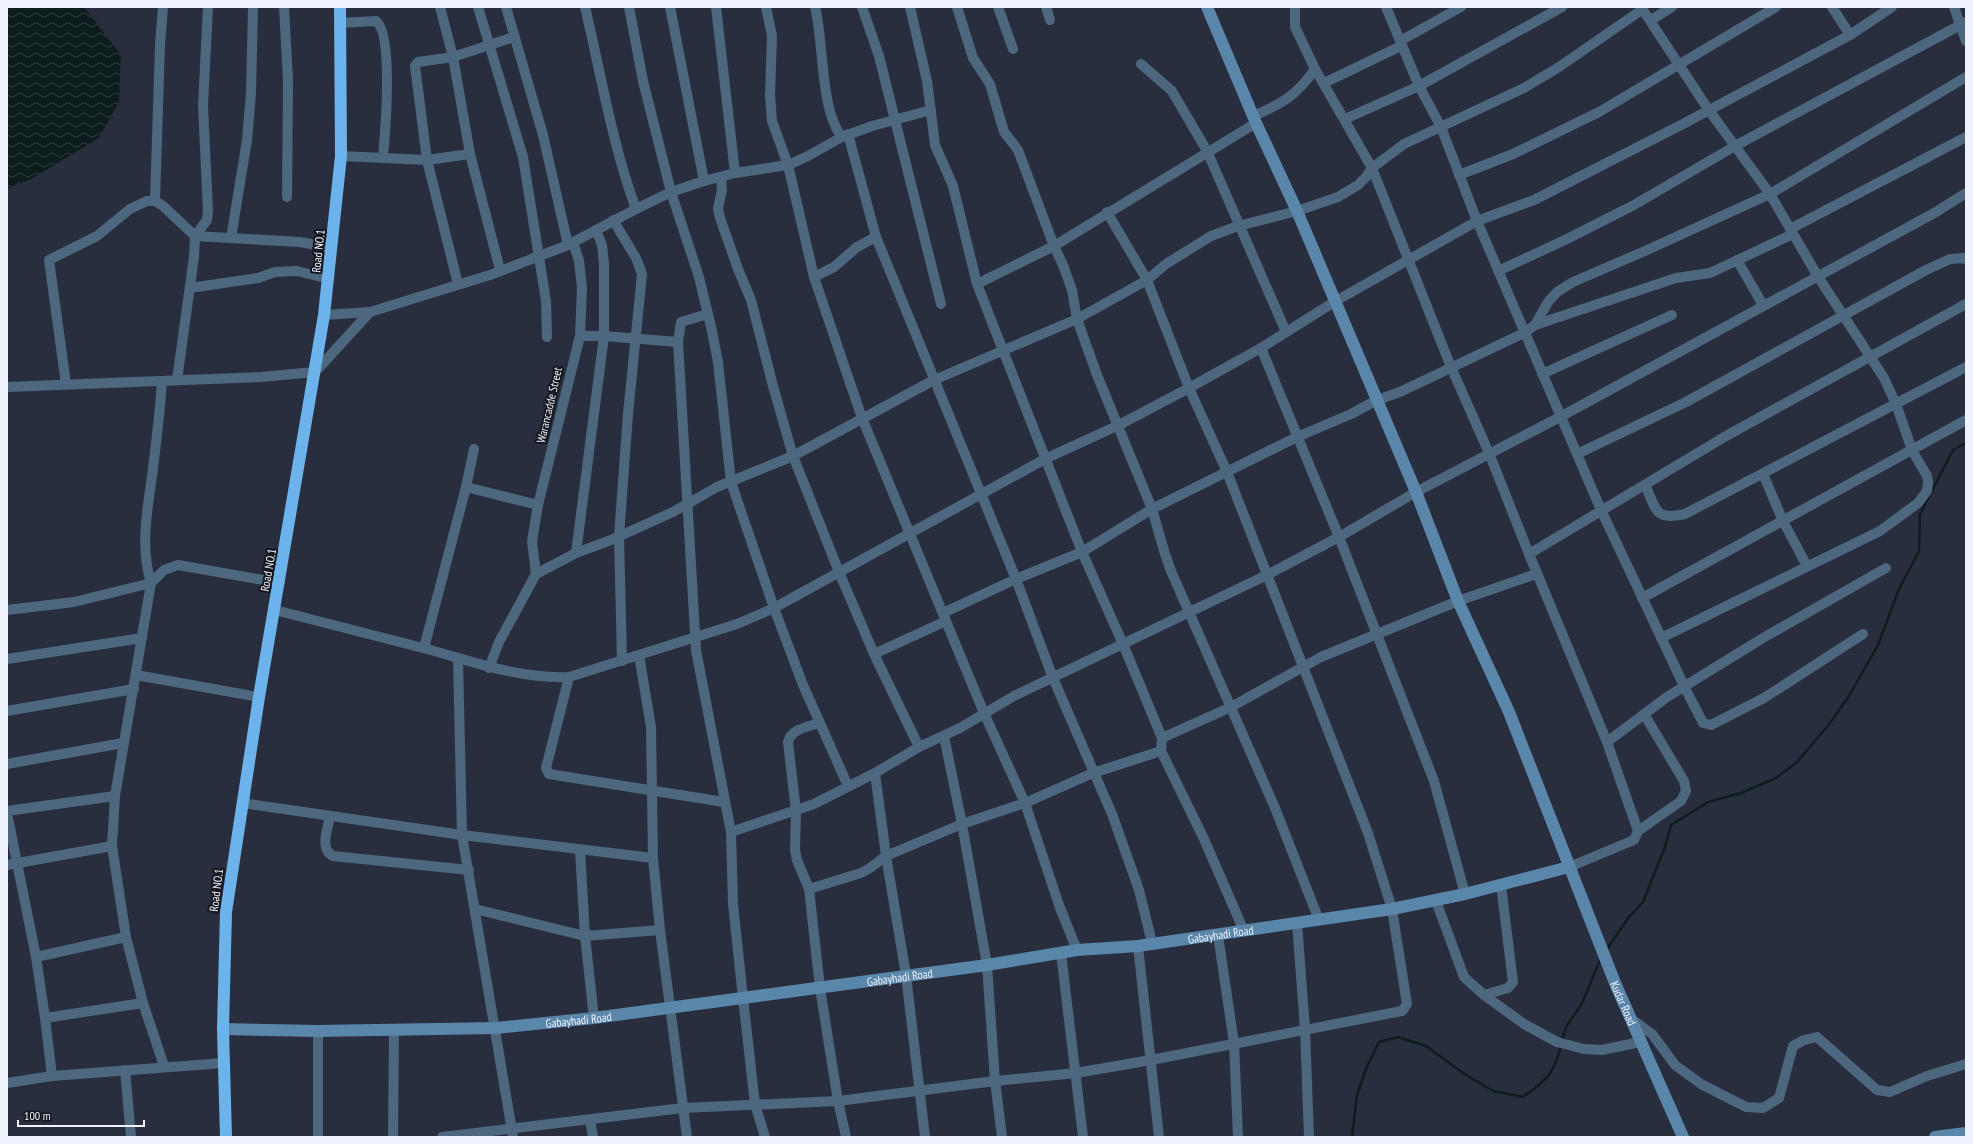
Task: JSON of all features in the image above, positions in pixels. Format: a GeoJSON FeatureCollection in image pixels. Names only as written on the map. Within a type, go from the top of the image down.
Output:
{"type":"FeatureCollection","features":[{"type":"Feature","properties":{"kind":"highway","name":"Road NO.1"},"geometry":{"type":"LineString","coordinates":[[226,1137],[223,1029],[226,912],[259,697],[280,583],[329,279],[341,156],[340,7]]}},
{"type":"Feature","properties":{"kind":"street"},"geometry":{"type":"LineString","coordinates":[[155,201],[160,45],[163,7]]}},
{"type":"Feature","properties":{"kind":"street"},"geometry":{"type":"LineString","coordinates":[[177,380],[190,288],[195,236],[206,220],[208,211],[203,106],[208,7]]}},
{"type":"Feature","properties":{"kind":"street"},"geometry":{"type":"LineString","coordinates":[[231,238],[247,140],[251,93],[253,7]]}},
{"type":"Feature","properties":{"kind":"street"},"geometry":{"type":"LineString","coordinates":[[284,7],[288,80],[287,197]]}},
{"type":"Feature","properties":{"kind":"street"},"geometry":{"type":"LineString","coordinates":[[440,7],[453,57],[470,154],[500,270]]}},
{"type":"Feature","properties":{"kind":"street"},"geometry":{"type":"LineString","coordinates":[[478,7],[523,157],[546,302],[547,337]]}},
{"type":"Feature","properties":{"kind":"street","name":"Warancadde Street"},"geometry":{"type":"LineString","coordinates":[[506,7],[543,135],[571,244],[579,261],[582,288],[580,336],[538,505],[532,541],[536,574]]}},
{"type":"Feature","properties":{"kind":"street"},"geometry":{"type":"LineString","coordinates":[[585,7],[613,133],[628,187],[636,209]]}},
{"type":"Feature","properties":{"kind":"street"},"geometry":{"type":"LineString","coordinates":[[629,7],[643,81],[671,192],[699,277],[708,314],[718,362],[731,482],[774,608],[818,723],[848,786]]}},
{"type":"Feature","properties":{"kind":"street"},"geometry":{"type":"LineString","coordinates":[[670,7],[704,181]]}},
{"type":"Feature","properties":{"kind":"street"},"geometry":{"type":"LineString","coordinates":[[716,7],[735,173]]}},
{"type":"Feature","properties":{"kind":"street"},"geometry":{"type":"LineString","coordinates":[[766,7],[772,36],[770,95],[772,121],[788,165],[814,277],[862,418],[984,713],[1025,803],[1060,908],[1077,950]]}},
{"type":"Feature","properties":{"kind":"street"},"geometry":{"type":"LineString","coordinates":[[815,7],[825,86],[834,126],[845,135],[876,237],[1016,579],[1053,678],[1123,842],[1139,890],[1152,943]]}},
{"type":"Feature","properties":{"kind":"street"},"geometry":{"type":"LineString","coordinates":[[862,7],[879,56],[941,304]]}},
{"type":"Feature","properties":{"kind":"street"},"geometry":{"type":"LineString","coordinates":[[910,7],[927,80],[935,145],[953,186],[977,284],[1001,350],[1082,552],[1123,644],[1162,738],[1161,751],[1204,838],[1244,931]]}},
{"type":"Feature","properties":{"kind":"street"},"geometry":{"type":"LineString","coordinates":[[957,7],[973,58],[990,84],[1004,132],[1018,150],[1072,290],[1077,319],[1152,509],[1165,554],[1189,613],[1275,808],[1319,920]]}},
{"type":"Feature","properties":{"kind":"street"},"geometry":{"type":"LineString","coordinates":[[998,7],[1013,49]]}},
{"type":"Feature","properties":{"kind":"street"},"geometry":{"type":"LineString","coordinates":[[1046,7],[1050,20]]}},
{"type":"Feature","properties":{"kind":"street","name":"Kudar Road"},"geometry":{"type":"LineString","coordinates":[[1207,7],[1254,119],[1297,211],[1334,302],[1416,492],[1458,601],[1509,712],[1569,867],[1630,1018],[1683,1137]]}},
{"type":"Feature","properties":{"kind":"street"},"geometry":{"type":"LineString","coordinates":[[1295,7],[1295,27],[1315,69],[1372,168],[1451,367],[1489,453],[1536,574],[1607,742],[1638,831]]}},
{"type":"Feature","properties":{"kind":"street"},"geometry":{"type":"LineString","coordinates":[[1386,7],[1419,86],[1441,127],[1477,222],[1601,510],[1684,688],[1703,723],[1711,725],[1764,698],[1863,634]]}},
{"type":"Feature","properties":{"kind":"street"},"geometry":{"type":"LineString","coordinates":[[1324,83],[1401,43],[1461,7]]}},
{"type":"Feature","properties":{"kind":"street"},"geometry":{"type":"LineString","coordinates":[[1345,119],[1419,86],[1562,7]]}},
{"type":"Feature","properties":{"kind":"street"},"geometry":{"type":"LineString","coordinates":[[1651,20],[1672,7]]}},
{"type":"Feature","properties":{"kind":"street"},"geometry":{"type":"LineString","coordinates":[[1459,175],[1513,154],[1592,116],[1776,7]]}},
{"type":"Feature","properties":{"kind":"street"},"geometry":{"type":"LineString","coordinates":[[1832,7],[1850,35]]}},
{"type":"Feature","properties":{"kind":"street"},"geometry":{"type":"LineString","coordinates":[[275,610],[424,648],[489,668],[529,676],[548,678],[569,677],[737,624],[774,608],[1045,459],[1119,425],[1189,388],[1261,348],[1334,302],[1477,222],[1534,200],[1850,35],[1892,7]]}},
{"type":"Feature","properties":{"kind":"street"},"geometry":{"type":"LineString","coordinates":[[1954,7],[1963,24],[1966,40]]}},
{"type":"Feature","properties":{"kind":"street"},"geometry":{"type":"LineString","coordinates":[[489,668],[499,642],[536,574],[576,553],[620,536],[688,504],[717,487],[793,456],[934,380],[1001,350],[1077,319],[1148,280],[1166,264],[1211,236],[1238,226],[1297,211],[1338,198],[1366,178],[1372,168],[1404,144],[1524,88],[1559,67],[1642,8],[1708,109],[1770,194],[1817,276],[1890,389],[1912,450],[1927,476],[1927,491],[1918,503],[1880,531],[1661,638]]}},
{"type":"Feature","properties":{"kind":"street"},"geometry":{"type":"LineString","coordinates":[[340,23],[376,21],[382,28],[386,57],[387,112],[383,158]]}},
{"type":"Feature","properties":{"kind":"street"},"geometry":{"type":"LineString","coordinates":[[1498,270],[1567,239],[1634,205],[1734,146],[1963,24]]}},
{"type":"Feature","properties":{"kind":"street"},"geometry":{"type":"LineString","coordinates":[[458,284],[427,160],[415,66],[418,62],[453,57],[514,37]]}},
{"type":"Feature","properties":{"kind":"street"},"geometry":{"type":"LineString","coordinates":[[1141,64],[1172,91],[1207,151],[1238,226],[1286,332]]}},
{"type":"Feature","properties":{"kind":"street"},"geometry":{"type":"LineString","coordinates":[[977,284],[1054,246],[1207,151],[1254,119],[1286,101],[1296,93],[1315,69]]}},
{"type":"Feature","properties":{"kind":"street"},"geometry":{"type":"LineString","coordinates":[[1535,325],[1548,302],[1557,292],[1573,282],[1770,194],[1966,78]]}},
{"type":"Feature","properties":{"kind":"street"},"geometry":{"type":"LineString","coordinates":[[324,315],[370,312],[538,258],[571,244],[613,220],[671,192],[735,173],[788,165],[806,157],[845,135],[930,110]]}},
{"type":"Feature","properties":{"kind":"street"},"geometry":{"type":"LineString","coordinates":[[874,654],[1016,579],[1082,552],[1152,509],[1297,437],[1351,414],[1377,400],[1400,392],[1524,333],[1535,325],[1676,278],[1710,273],[1792,231],[1966,137]]}},
{"type":"Feature","properties":{"kind":"street"},"geometry":{"type":"LineString","coordinates":[[341,156],[427,160],[470,154]]}},
{"type":"Feature","properties":{"kind":"street"},"geometry":{"type":"LineString","coordinates":[[721,177],[722,190],[718,208],[720,218],[738,269],[752,300],[773,386],[793,456],[839,572],[874,654],[919,747]]}},
{"type":"Feature","properties":{"kind":"street"},"geometry":{"type":"LineString","coordinates":[[731,832],[814,804],[875,773],[919,747],[944,736],[984,713],[1053,678],[1267,575],[1339,537],[1416,492],[1560,417],[1936,212],[1966,193]]}},
{"type":"Feature","properties":{"kind":"street"},"geometry":{"type":"LineString","coordinates":[[66,384],[49,260],[97,236],[137,204],[147,201],[155,201],[163,206],[195,236],[300,242],[332,248]]}},
{"type":"Feature","properties":{"kind":"street"},"geometry":{"type":"LineString","coordinates":[[442,1137],[512,1132],[683,1108],[838,1101],[919,1092],[995,1080],[1076,1073],[1151,1060],[1402,1011],[1406,1008],[1407,1004],[1392,910],[1368,833],[1227,472],[1189,388],[1148,280],[1107,212]]}},
{"type":"Feature","properties":{"kind":"street"},"geometry":{"type":"LineString","coordinates":[[613,220],[636,258],[642,274],[620,536],[622,661]]}},
{"type":"Feature","properties":{"kind":"street"},"geometry":{"type":"LineString","coordinates":[[576,553],[604,336],[604,264],[602,245],[596,230]]}},
{"type":"Feature","properties":{"kind":"street"},"geometry":{"type":"LineString","coordinates":[[814,277],[834,267],[857,247],[876,237]]}},
{"type":"Feature","properties":{"kind":"street"},"geometry":{"type":"LineString","coordinates":[[1577,454],[1686,402],[1834,322],[1843,315],[1950,259],[1964,258],[1966,260]]}},
{"type":"Feature","properties":{"kind":"street"},"geometry":{"type":"LineString","coordinates":[[1737,260],[1763,305]]}},
{"type":"Feature","properties":{"kind":"street"},"geometry":{"type":"LineString","coordinates":[[190,288],[258,278],[283,272],[297,271],[329,279]]}},
{"type":"Feature","properties":{"kind":"street"},"geometry":{"type":"LineString","coordinates":[[1529,554],[1720,440],[1966,304]]}},
{"type":"Feature","properties":{"kind":"street"},"geometry":{"type":"LineString","coordinates":[[7,387],[290,375],[315,372],[370,312]]}},
{"type":"Feature","properties":{"kind":"street"},"geometry":{"type":"LineString","coordinates":[[708,314],[681,322],[678,342],[695,637],[696,650],[724,802],[731,832],[732,904],[755,1104],[765,1137]]}},
{"type":"Feature","properties":{"kind":"street"},"geometry":{"type":"LineString","coordinates":[[1542,374],[1672,315]]}},
{"type":"Feature","properties":{"kind":"street"},"geometry":{"type":"LineString","coordinates":[[580,336],[604,336],[678,342]]}},
{"type":"Feature","properties":{"kind":"street"},"geometry":{"type":"LineString","coordinates":[[1261,348],[1339,537],[1434,781],[1466,894]]}},
{"type":"Feature","properties":{"kind":"street"},"geometry":{"type":"LineString","coordinates":[[1645,485],[1658,512],[1667,517],[1685,514],[1966,367]]}},
{"type":"Feature","properties":{"kind":"street"},"geometry":{"type":"LineString","coordinates":[[162,381],[160,413],[144,534],[146,565],[151,583],[115,796],[112,846],[126,937],[143,1003],[164,1066]]}},
{"type":"Feature","properties":{"kind":"street"},"geometry":{"type":"LineString","coordinates":[[1642,598],[1966,420]]}},
{"type":"Feature","properties":{"kind":"street"},"geometry":{"type":"LineString","coordinates":[[424,648],[466,487],[474,448]]}},
{"type":"Feature","properties":{"kind":"street"},"geometry":{"type":"LineString","coordinates":[[1763,474],[1783,521],[1807,566]]}},
{"type":"Feature","properties":{"kind":"street"},"geometry":{"type":"LineString","coordinates":[[466,487],[538,505]]}},
{"type":"Feature","properties":{"kind":"street"},"geometry":{"type":"LineString","coordinates":[[7,610],[74,602],[151,583],[164,570],[178,565],[280,583]]}},
{"type":"Feature","properties":{"kind":"street"},"geometry":{"type":"LineString","coordinates":[[1607,742],[1667,697],[1684,688],[1763,638],[1886,568]]}},
{"type":"Feature","properties":{"kind":"street"},"geometry":{"type":"LineString","coordinates":[[1162,738],[1231,707],[1321,657],[1458,601],[1536,574]]}},
{"type":"Feature","properties":{"kind":"street"},"geometry":{"type":"LineString","coordinates":[[7,659],[142,638]]}},
{"type":"Feature","properties":{"kind":"street"},"geometry":{"type":"LineString","coordinates":[[639,655],[651,728],[652,858],[686,1137]]}},
{"type":"Feature","properties":{"kind":"street"},"geometry":{"type":"LineString","coordinates":[[458,659],[462,835],[496,1028],[512,1132]]}},
{"type":"Feature","properties":{"kind":"street"},"geometry":{"type":"LineString","coordinates":[[136,675],[259,697]]}},
{"type":"Feature","properties":{"kind":"street"},"geometry":{"type":"LineString","coordinates":[[569,677],[546,768],[549,774],[652,789],[724,802]]}},
{"type":"Feature","properties":{"kind":"street"},"geometry":{"type":"LineString","coordinates":[[7,711],[134,689]]}},
{"type":"Feature","properties":{"kind":"street"},"geometry":{"type":"LineString","coordinates":[[1569,867],[1634,840],[1638,831],[1681,801],[1686,791],[1684,781],[1644,714]]}},
{"type":"Feature","properties":{"kind":"street"},"geometry":{"type":"LineString","coordinates":[[818,723],[794,732],[789,736],[788,742],[796,811],[795,850],[809,888],[820,988],[838,1101],[846,1137]]}},
{"type":"Feature","properties":{"kind":"street"},"geometry":{"type":"LineString","coordinates":[[944,736],[962,824],[987,965],[995,1080],[1002,1137]]}},
{"type":"Feature","properties":{"kind":"street"},"geometry":{"type":"LineString","coordinates":[[7,764],[123,743]]}},
{"type":"Feature","properties":{"kind":"street"},"geometry":{"type":"LineString","coordinates":[[809,888],[861,873],[886,856],[962,824],[1025,803],[1093,773],[1161,751]]}},
{"type":"Feature","properties":{"kind":"street"},"geometry":{"type":"LineString","coordinates":[[875,773],[886,856],[906,975],[925,1137]]}},
{"type":"Feature","properties":{"kind":"street"},"geometry":{"type":"LineString","coordinates":[[52,1076],[36,958],[7,812],[115,796]]}},
{"type":"Feature","properties":{"kind":"street"},"geometry":{"type":"LineString","coordinates":[[242,803],[462,835],[652,858]]}},
{"type":"Feature","properties":{"kind":"street"},"geometry":{"type":"LineString","coordinates":[[330,816],[325,843],[328,852],[333,856],[469,870]]}},
{"type":"Feature","properties":{"kind":"street"},"geometry":{"type":"LineString","coordinates":[[7,865],[112,846]]}},
{"type":"Feature","properties":{"kind":"street"},"geometry":{"type":"LineString","coordinates":[[580,850],[585,936],[594,1018]]}},
{"type":"Feature","properties":{"kind":"street","name":"Gabayhadi Road"},"geometry":{"type":"LineString","coordinates":[[223,1029],[318,1031],[496,1028],[594,1018],[987,965],[1077,950],[1138,946],[1392,910],[1466,894],[1569,867]]}},
{"type":"Feature","properties":{"kind":"street"},"geometry":{"type":"LineString","coordinates":[[1484,995],[1508,988],[1513,982],[1501,885]]}},
{"type":"Feature","properties":{"kind":"street"},"geometry":{"type":"LineString","coordinates":[[1436,901],[1464,977],[1484,995],[1524,1024],[1557,1042],[1584,1049],[1602,1050],[1640,1042]]}},
{"type":"Feature","properties":{"kind":"street"},"geometry":{"type":"LineString","coordinates":[[475,908],[585,936],[660,930]]}},
{"type":"Feature","properties":{"kind":"street"},"geometry":{"type":"LineString","coordinates":[[1297,923],[1305,1029],[1309,1137]]}},
{"type":"Feature","properties":{"kind":"street"},"geometry":{"type":"LineString","coordinates":[[1218,935],[1234,1043],[1238,1137]]}},
{"type":"Feature","properties":{"kind":"street"},"geometry":{"type":"LineString","coordinates":[[36,958],[126,937]]}},
{"type":"Feature","properties":{"kind":"street"},"geometry":{"type":"LineString","coordinates":[[1138,946],[1159,1137]]}},
{"type":"Feature","properties":{"kind":"street"},"geometry":{"type":"LineString","coordinates":[[1061,953],[1083,1137]]}},
{"type":"Feature","properties":{"kind":"street"},"geometry":{"type":"LineString","coordinates":[[45,1018],[143,1003]]}},
{"type":"Feature","properties":{"kind":"street"},"geometry":{"type":"LineString","coordinates":[[1630,1018],[1652,1034],[1675,1065],[1700,1084],[1746,1107],[1763,1108],[1779,1098],[1794,1046],[1804,1040],[1817,1037],[1876,1090],[1890,1092],[1927,1076],[1966,1064]]}},
{"type":"Feature","properties":{"kind":"street"},"geometry":{"type":"LineString","coordinates":[[393,1137],[394,1030]]}},
{"type":"Feature","properties":{"kind":"street"},"geometry":{"type":"LineString","coordinates":[[318,1031],[318,1137]]}},
{"type":"Feature","properties":{"kind":"street"},"geometry":{"type":"LineString","coordinates":[[7,1083],[52,1076],[164,1066],[224,1063]]}},
{"type":"Feature","properties":{"kind":"street"},"geometry":{"type":"LineString","coordinates":[[125,1070],[131,1137]]}},
{"type":"Feature","properties":{"kind":"street"},"geometry":{"type":"LineString","coordinates":[[590,1120],[593,1137]]}},
{"type":"Feature","properties":{"kind":"street"},"geometry":{"type":"LineString","coordinates":[[1935,1137],[1966,1133]]}},
{"type":"Feature","properties":{"kind":"water"},"geometry":{"type":"Polygon","coordinates":[[[7,7],[84,7],[121,55],[119,102],[99,138],[31,179],[7,189],[7,7]]]}},
{"type":"Feature","properties":{"kind":"waterway"},"geometry":{"type":"LineString","coordinates":[[1607,949],[1629,917],[1643,902],[1665,847],[1671,825],[1708,802],[1741,793],[1776,778],[1797,762],[1830,723],[1849,696],[1878,645],[1899,589],[1919,551],[1920,514],[1953,450],[1966,443]]}},
{"type":"Feature","properties":{"kind":"waterway"},"geometry":{"type":"LineString","coordinates":[[1562,1040],[1567,1025],[1584,999],[1601,959]]}},
{"type":"Feature","properties":{"kind":"waterway"},"geometry":{"type":"LineString","coordinates":[[1352,1137],[1357,1095],[1366,1069],[1379,1042],[1398,1037],[1426,1046],[1463,1073],[1493,1091],[1523,1097],[1544,1081],[1548,1076],[1555,1063],[1561,1045]]}}]}
